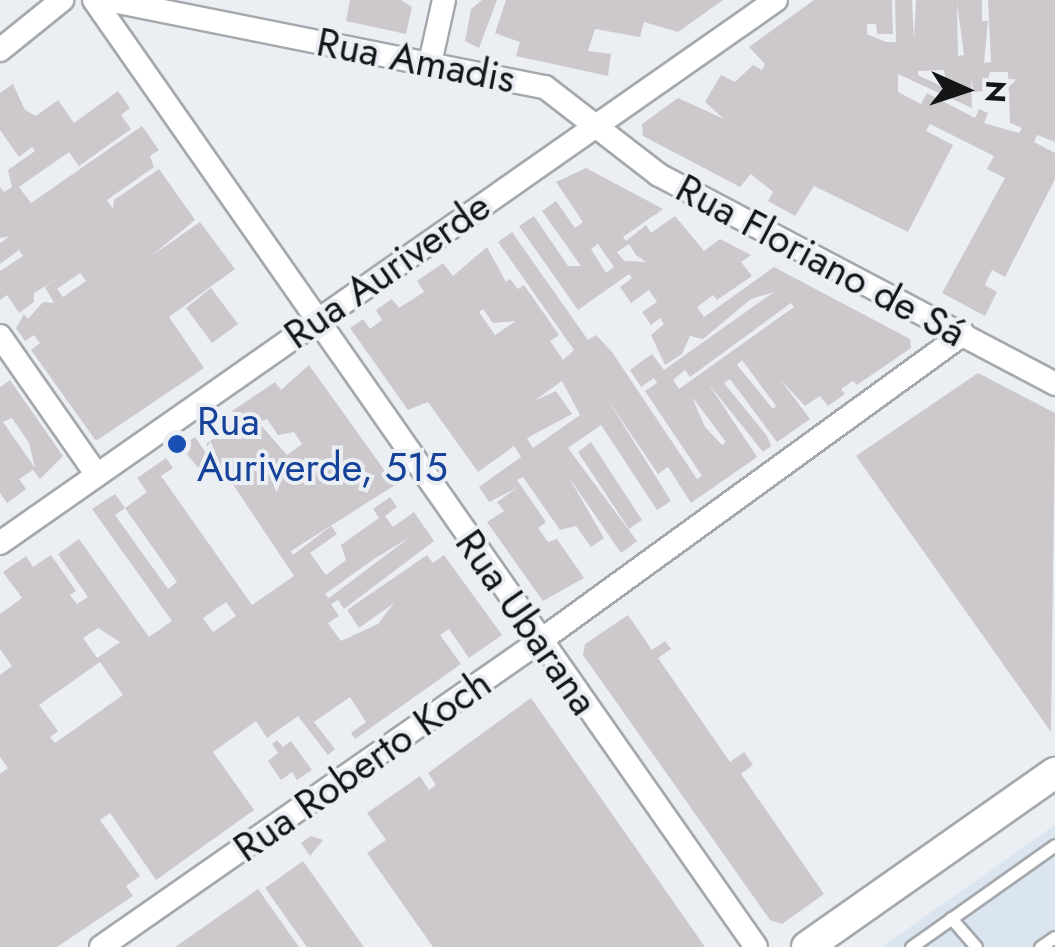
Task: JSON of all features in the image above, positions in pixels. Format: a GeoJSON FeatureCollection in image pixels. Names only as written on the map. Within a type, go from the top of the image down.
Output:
{"type":"FeatureCollection","features":[{"type":"Feature","properties":{"kind":"main road"},"geometry":{"type":"LineString","coordinates":[[807,947],[1055,773]]}},
{"type":"Feature","properties":{"kind":"street"},"geometry":{"type":"LineString","coordinates":[[0,50],[62,0]]}},
{"type":"Feature","properties":{"kind":"street","name":"Rua Ubarana"},"geometry":{"type":"LineString","coordinates":[[94,0],[314,320],[756,947]]}},
{"type":"Feature","properties":{"kind":"street","name":"Rua Amadis"},"geometry":{"type":"LineString","coordinates":[[108,0],[545,88],[596,124]]}},
{"type":"Feature","properties":{"kind":"street"},"geometry":{"type":"LineString","coordinates":[[430,63],[444,0]]}},
{"type":"Feature","properties":{"kind":"street","name":"Rua Auriverde"},"geometry":{"type":"LineString","coordinates":[[0,543],[776,0]]}},
{"type":"Feature","properties":{"kind":"street"},"geometry":{"type":"LineString","coordinates":[[122,40],[147,8]]}},
{"type":"Feature","properties":{"kind":"street","name":"Rua Floriano de Sá"},"geometry":{"type":"LineString","coordinates":[[596,124],[659,175],[1055,384]]}},
{"type":"Feature","properties":{"kind":"street","name":"Rua Roberto Koch"},"geometry":{"type":"LineString","coordinates":[[100,947],[540,641],[963,334]]}},
{"type":"Feature","properties":{"kind":"street"},"geometry":{"type":"LineString","coordinates":[[0,336],[96,475]]}},
{"type":"Feature","properties":{"kind":"lane"},"geometry":{"type":"LineString","coordinates":[[911,947],[1055,845]]}},
{"type":"Feature","properties":{"kind":"lane"},"geometry":{"type":"LineString","coordinates":[[951,918],[976,947]]}},
{"type":"Feature","properties":{"kind":"lane"},"geometry":{"type":"LineString","coordinates":[[1040,947],[1055,937]]}},
{"type":"Feature","properties":{"kind":"shaded area"},"geometry":{"type":"Polygon","coordinates":[[[1055,825],[1055,947],[882,947],[941,905],[1055,825]]]}},
{"type":"Feature","properties":{"kind":"building"},"geometry":{"type":"Polygon","coordinates":[[[350,0],[401,0],[412,7],[406,34],[346,21],[350,0]]]}},
{"type":"Feature","properties":{"kind":"building"},"geometry":{"type":"Polygon","coordinates":[[[482,0],[497,0],[479,48],[465,41],[471,9],[482,0]]]}},
{"type":"Feature","properties":{"kind":"building"},"geometry":{"type":"Polygon","coordinates":[[[506,0],[723,0],[678,32],[644,22],[640,37],[595,29],[588,51],[611,54],[608,76],[516,56],[520,42],[495,33],[506,0]]]}},
{"type":"Feature","properties":{"kind":"building"},"geometry":{"type":"Polygon","coordinates":[[[814,0],[892,0],[893,34],[877,34],[876,24],[867,24],[867,34],[896,42],[895,0],[912,0],[914,39],[916,0],[982,0],[982,21],[988,21],[984,63],[991,62],[988,0],[1055,0],[1055,142],[1037,135],[1034,142],[1055,153],[1055,179],[1005,277],[992,270],[985,285],[997,292],[985,316],[942,293],[1005,178],[987,169],[994,156],[930,124],[926,131],[953,145],[908,232],[814,186],[795,216],[768,201],[773,192],[751,174],[740,187],[643,136],[642,124],[678,98],[724,119],[705,102],[721,75],[735,82],[753,65],[762,70],[765,64],[749,47],[814,0]],[[957,3],[958,56],[964,55],[957,3]],[[944,70],[918,71],[918,75],[947,89],[944,70]],[[990,72],[984,91],[974,92],[971,79],[972,108],[898,74],[898,92],[921,104],[927,93],[975,118],[979,109],[988,113],[984,123],[1019,133],[1022,128],[1010,123],[1008,72],[990,72]]]}},
{"type":"Feature","properties":{"kind":"building"},"geometry":{"type":"Polygon","coordinates":[[[13,84],[25,110],[36,116],[58,100],[74,123],[118,91],[130,108],[121,115],[131,129],[79,166],[69,152],[19,187],[31,203],[142,126],[159,150],[150,156],[154,167],[107,200],[113,209],[114,200],[159,169],[195,220],[150,257],[200,222],[235,269],[169,317],[204,368],[96,441],[31,350],[40,343],[34,335],[25,341],[16,328],[24,314],[28,319],[43,302],[54,303],[45,287],[62,276],[34,293],[34,302],[19,313],[7,295],[0,300],[0,271],[23,256],[19,250],[0,264],[0,243],[10,236],[0,238],[0,187],[4,192],[12,187],[8,170],[35,151],[32,147],[19,157],[0,130],[0,93],[13,84]],[[80,273],[57,289],[63,297],[86,281],[80,273]]]}},
{"type":"Feature","properties":{"kind":"building"},"geometry":{"type":"Polygon","coordinates":[[[586,168],[663,209],[623,237],[626,241],[646,225],[651,233],[675,216],[704,251],[720,239],[751,255],[741,262],[752,276],[717,300],[713,295],[697,307],[704,317],[774,267],[910,339],[911,348],[857,385],[853,381],[841,389],[845,394],[828,406],[820,396],[805,406],[780,379],[810,419],[777,442],[730,379],[724,383],[767,436],[771,446],[763,452],[708,383],[757,457],[691,503],[668,467],[658,474],[606,397],[671,501],[657,510],[601,425],[568,448],[637,541],[621,553],[568,476],[604,538],[591,547],[576,526],[560,530],[523,477],[517,480],[546,522],[538,528],[548,542],[557,539],[584,578],[543,601],[487,522],[504,511],[497,502],[517,488],[489,502],[479,487],[521,457],[514,446],[478,472],[428,402],[408,410],[350,328],[363,319],[370,329],[382,320],[376,310],[392,299],[399,308],[424,292],[417,281],[443,263],[453,276],[487,247],[506,282],[510,279],[518,289],[524,285],[559,335],[550,341],[563,360],[574,350],[498,242],[512,232],[588,340],[596,335],[612,352],[697,479],[702,476],[645,391],[657,383],[654,378],[641,387],[630,370],[652,354],[664,370],[774,292],[751,299],[703,339],[690,336],[682,354],[665,365],[651,335],[664,324],[660,318],[651,325],[642,312],[657,302],[649,290],[631,303],[620,287],[632,278],[629,274],[578,310],[519,226],[534,216],[568,266],[581,266],[542,211],[556,201],[575,228],[583,222],[556,182],[586,168]],[[598,244],[591,249],[606,273],[614,267],[598,244]],[[629,244],[617,252],[624,261],[646,262],[629,244]],[[791,303],[690,377],[685,370],[673,380],[679,389],[794,307],[791,303]],[[483,309],[479,312],[495,335],[516,321],[493,323],[483,309]],[[742,360],[737,365],[773,409],[776,406],[742,360]],[[562,381],[534,401],[556,391],[572,414],[527,438],[533,448],[580,415],[562,381]],[[692,397],[705,427],[722,445],[726,442],[692,397]]]}},
{"type":"Feature","properties":{"kind":"building"},"geometry":{"type":"Polygon","coordinates":[[[211,288],[238,324],[212,343],[186,308],[211,288]]]}},
{"type":"Feature","properties":{"kind":"building"},"geometry":{"type":"Polygon","coordinates":[[[309,365],[395,485],[291,551],[287,544],[293,555],[331,526],[337,534],[310,553],[326,575],[346,560],[341,545],[379,518],[373,509],[390,497],[397,507],[385,516],[393,527],[414,512],[434,541],[344,609],[338,600],[331,604],[339,616],[328,623],[341,641],[378,624],[394,603],[359,628],[347,610],[427,555],[433,563],[444,555],[502,635],[469,658],[449,629],[440,635],[461,664],[355,739],[351,733],[366,722],[350,697],[314,722],[335,749],[328,755],[298,716],[267,738],[256,721],[213,752],[254,810],[156,880],[110,813],[100,820],[140,876],[126,886],[133,896],[57,947],[0,947],[0,774],[8,768],[0,757],[0,675],[12,666],[0,649],[0,614],[22,598],[3,572],[26,556],[33,567],[51,555],[76,591],[70,595],[77,604],[88,597],[58,554],[79,539],[149,637],[172,621],[92,509],[115,494],[125,508],[147,492],[137,478],[166,458],[173,468],[161,476],[252,605],[294,576],[206,444],[238,420],[232,411],[275,382],[281,390],[309,365]],[[267,419],[258,422],[287,455],[302,444],[294,432],[278,435],[267,419]],[[125,508],[115,515],[168,589],[177,582],[125,508]],[[410,537],[325,594],[329,598],[410,537]],[[226,602],[203,618],[213,632],[236,616],[226,602]],[[98,628],[83,638],[97,658],[120,642],[98,628]],[[100,662],[39,705],[58,731],[50,737],[55,743],[123,695],[100,662]]]}},
{"type":"Feature","properties":{"kind":"building"},"geometry":{"type":"Polygon","coordinates":[[[978,373],[1055,413],[1051,732],[856,456],[978,373]]]}},
{"type":"Feature","properties":{"kind":"building"},"geometry":{"type":"Polygon","coordinates":[[[10,380],[63,456],[40,479],[33,470],[19,479],[26,489],[7,503],[0,493],[0,387],[10,380]],[[12,418],[3,422],[35,468],[29,443],[12,418]]]}},
{"type":"Feature","properties":{"kind":"building"},"geometry":{"type":"Polygon","coordinates":[[[195,437],[216,467],[204,475],[181,447],[195,437]]]}},
{"type":"Feature","properties":{"kind":"building"},"geometry":{"type":"Polygon","coordinates":[[[591,442],[642,520],[629,529],[578,452],[591,442]]]}},
{"type":"Feature","properties":{"kind":"building"},"geometry":{"type":"Polygon","coordinates":[[[628,615],[652,650],[665,641],[671,649],[658,658],[730,762],[744,752],[753,765],[741,774],[824,894],[782,924],[770,920],[583,655],[585,644],[628,615]]]}},
{"type":"Feature","properties":{"kind":"building"},"geometry":{"type":"Polygon","coordinates":[[[531,698],[705,947],[433,947],[367,853],[386,840],[367,813],[420,776],[429,790],[436,785],[428,773],[531,698]]]}},
{"type":"Feature","properties":{"kind":"building"},"geometry":{"type":"Polygon","coordinates":[[[277,740],[283,747],[291,741],[312,770],[297,780],[292,772],[281,780],[268,761],[278,753],[272,744],[277,740]]]}},
{"type":"Feature","properties":{"kind":"building"},"geometry":{"type":"Polygon","coordinates":[[[311,836],[323,840],[310,856],[301,843],[311,836]]]}},
{"type":"Feature","properties":{"kind":"building"},"geometry":{"type":"Polygon","coordinates":[[[303,861],[364,947],[307,947],[265,888],[303,861]]]}},
{"type":"Feature","properties":{"kind":"building"},"geometry":{"type":"Polygon","coordinates":[[[258,889],[299,947],[175,947],[258,889]]]}},
{"type":"Feature","properties":{"kind":"place","name":"Rua Auriverde, 515"},"geometry":{"type":"Point","coordinates":[177,444]}}]}
